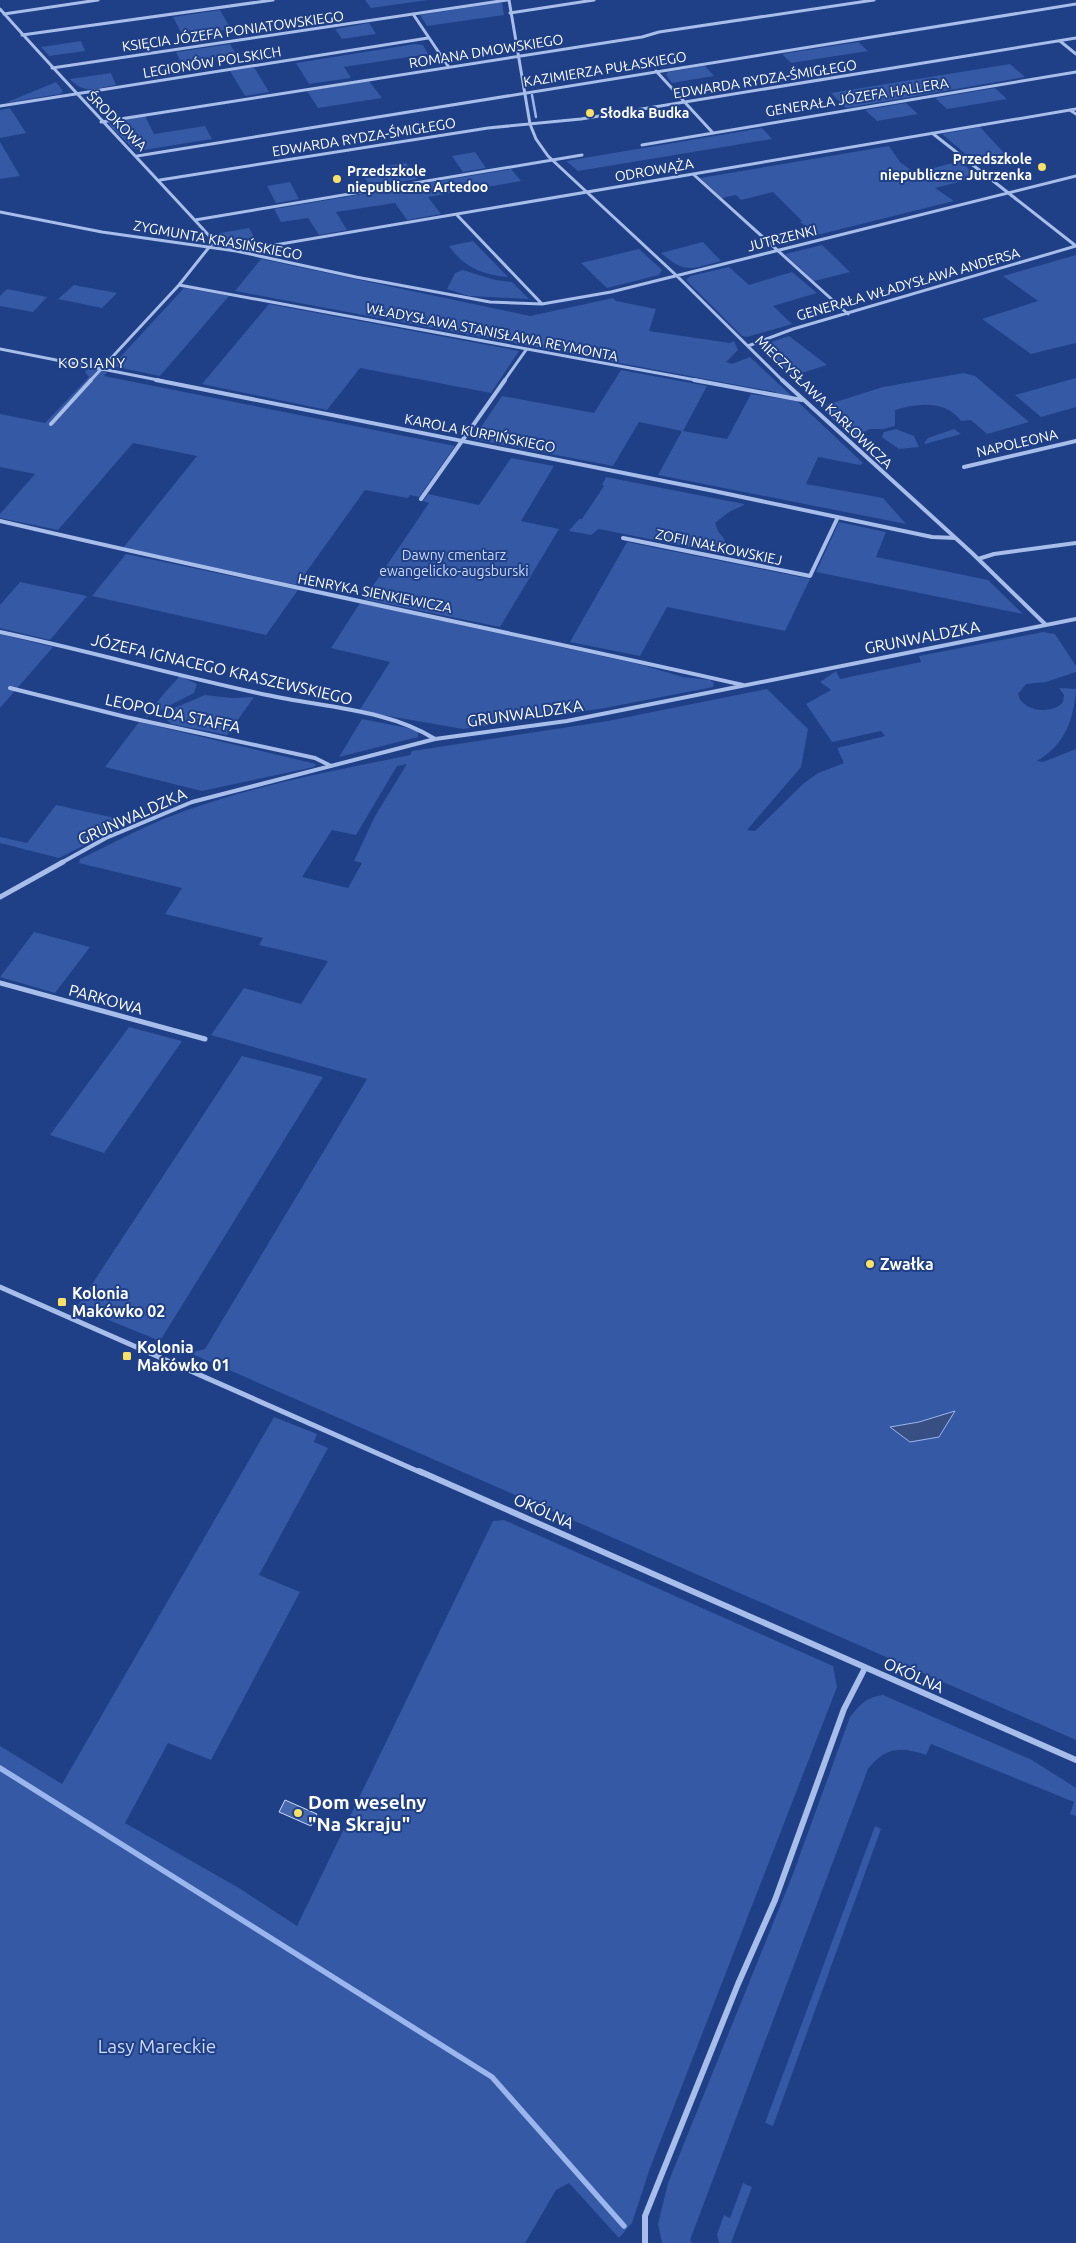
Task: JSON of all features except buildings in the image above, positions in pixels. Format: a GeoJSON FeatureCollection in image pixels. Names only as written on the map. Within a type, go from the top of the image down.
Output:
{"type":"FeatureCollection","features":[{"type":"Feature","properties":{"kind":"street"},"geometry":{"type":"LineString","coordinates":[[4,14],[98,0]]}},
{"type":"Feature","properties":{"kind":"street"},"geometry":{"type":"LineString","coordinates":[[22,35],[273,0]]}},
{"type":"Feature","properties":{"kind":"street","name":"MIECZYSŁAWA KARŁOWICZA"},"geometry":{"type":"LineString","coordinates":[[508,0],[530,124],[536,139],[552,160],[677,276],[802,400],[978,559],[1046,625]]}},
{"type":"Feature","properties":{"kind":"street","name":"KSIĘCIA JÓZEFA PONIATOWSKIEGO"},"geometry":{"type":"LineString","coordinates":[[52,68],[508,0]]}},
{"type":"Feature","properties":{"kind":"street"},"geometry":{"type":"LineString","coordinates":[[510,13],[594,0]]}},
{"type":"Feature","properties":{"kind":"street","name":"ROMANA DMOWSKIEGO"},"geometry":{"type":"LineString","coordinates":[[101,122],[519,56],[787,11],[874,0]]}},
{"type":"Feature","properties":{"kind":"street","name":"KAZIMIERZA PUŁASKIEGO"},"geometry":{"type":"LineString","coordinates":[[137,156],[1076,4]]}},
{"type":"Feature","properties":{"kind":"street","name":"ŚRODKOWA"},"geometry":{"type":"LineString","coordinates":[[0,9],[74,93],[160,180],[214,241],[210,247]]}},
{"type":"Feature","properties":{"kind":"street"},"geometry":{"type":"LineString","coordinates":[[412,14],[448,66]]}},
{"type":"Feature","properties":{"kind":"street","name":"LEGIONÓW POLSKICH"},"geometry":{"type":"LineString","coordinates":[[0,106],[428,38]]}},
{"type":"Feature","properties":{"kind":"street","name":"EDWARDA RYDZA-ŚMIGŁEGO"},"geometry":{"type":"LineString","coordinates":[[160,180],[488,128],[581,120],[1076,38]]}},
{"type":"Feature","properties":{"kind":"street"},"geometry":{"type":"LineString","coordinates":[[1060,41],[1076,54]]}},
{"type":"Feature","properties":{"kind":"street"},"geometry":{"type":"LineString","coordinates":[[656,71],[713,133]]}},
{"type":"Feature","properties":{"kind":"street","name":"GENERAŁA JÓZEFA HALLERA"},"geometry":{"type":"LineString","coordinates":[[642,145],[1076,72]]}},
{"type":"Feature","properties":{"kind":"street","name":"ODROWĄŻA"},"geometry":{"type":"LineString","coordinates":[[236,251],[1076,109]]}},
{"type":"Feature","properties":{"kind":"street"},"geometry":{"type":"LineString","coordinates":[[1070,110],[1076,114]]}},
{"type":"Feature","properties":{"kind":"street"},"geometry":{"type":"LineString","coordinates":[[932,133],[1008,195],[1076,246]]}},
{"type":"Feature","properties":{"kind":"street"},"geometry":{"type":"LineString","coordinates":[[195,220],[582,155]]}},
{"type":"Feature","properties":{"kind":"street"},"geometry":{"type":"LineString","coordinates":[[693,174],[848,314]]}},
{"type":"Feature","properties":{"kind":"street","name":"JUTRZENKI"},"geometry":{"type":"LineString","coordinates":[[490,302],[542,304],[611,292],[1008,195],[1076,176]]}},
{"type":"Feature","properties":{"kind":"street","name":"ZYGMUNTA KRASIŃSKIEGO"},"geometry":{"type":"LineString","coordinates":[[0,212],[102,232],[236,251],[356,277],[434,290],[490,302]]}},
{"type":"Feature","properties":{"kind":"street"},"geometry":{"type":"LineString","coordinates":[[456,214],[542,304]]}},
{"type":"Feature","properties":{"kind":"street","name":"GENERAŁA WŁADYSŁAWA ANDERSA"},"geometry":{"type":"LineString","coordinates":[[748,346],[793,329],[1076,246]]}},
{"type":"Feature","properties":{"kind":"street"},"geometry":{"type":"LineString","coordinates":[[51,424],[179,285],[210,247]]}},
{"type":"Feature","properties":{"kind":"street","name":"WŁADYSŁAWA STANISŁAWA REYMONTA"},"geometry":{"type":"LineString","coordinates":[[179,285],[802,400]]}},
{"type":"Feature","properties":{"kind":"street","name":"KAROLA KURPIŃSKIEGO"},"geometry":{"type":"LineString","coordinates":[[0,349],[462,440],[932,538],[955,538]]}},
{"type":"Feature","properties":{"kind":"street"},"geometry":{"type":"LineString","coordinates":[[421,499],[526,350]]}},
{"type":"Feature","properties":{"kind":"street","name":"NAPOLEONA"},"geometry":{"type":"LineString","coordinates":[[964,467],[1076,441]]}},
{"type":"Feature","properties":{"kind":"street","name":"ZOFII NAŁKOWSKIEJ"},"geometry":{"type":"LineString","coordinates":[[623,538],[810,576],[838,517]]}},
{"type":"Feature","properties":{"kind":"street","name":"HENRYKA SIENKIEWICZA"},"geometry":{"type":"LineString","coordinates":[[0,521],[208,569],[491,628],[746,686]]}},
{"type":"Feature","properties":{"kind":"street"},"geometry":{"type":"LineString","coordinates":[[978,559],[994,554],[1076,543]]}},
{"type":"Feature","properties":{"kind":"street","name":"GRUNWALDZKA"},"geometry":{"type":"LineString","coordinates":[[0,897],[99,842],[192,802],[435,739],[567,721],[1076,619]]}},
{"type":"Feature","properties":{"kind":"street","name":"JÓZEFA IGNACEGO KRASZEWSKIEGO"},"geometry":{"type":"LineString","coordinates":[[0,632],[54,643],[302,703],[400,722],[423,729],[435,739]]}},
{"type":"Feature","properties":{"kind":"street","name":"LEOPOLDA STAFFA"},"geometry":{"type":"LineString","coordinates":[[10,688],[126,717],[315,758],[331,766]]}},
{"type":"Feature","properties":{"kind":"street","name":"PARKOWA"},"geometry":{"type":"LineString","coordinates":[[0,983],[205,1039]]}},
{"type":"Feature","properties":{"kind":"street","name":"OKÓLNA"},"geometry":{"type":"LineString","coordinates":[[0,1287],[1076,1760]]}},
{"type":"Feature","properties":{"kind":"street"},"geometry":{"type":"LineString","coordinates":[[645,2243],[645,2216],[738,1984],[774,1900],[844,1709],[864,1668]]}},
{"type":"Feature","properties":{"kind":"green space"},"geometry":{"type":"Polygon","coordinates":[[[365,0],[428,0],[371,8],[365,0]]]}},
{"type":"Feature","properties":{"kind":"green space"},"geometry":{"type":"Polygon","coordinates":[[[502,3],[504,15],[427,26],[420,15],[502,3]]]}},
{"type":"Feature","properties":{"kind":"green space"},"geometry":{"type":"Polygon","coordinates":[[[220,10],[231,29],[183,36],[173,17],[220,10]]]}},
{"type":"Feature","properties":{"kind":"green space"},"geometry":{"type":"Polygon","coordinates":[[[369,23],[376,34],[342,39],[335,29],[369,23]]]}},
{"type":"Feature","properties":{"kind":"green space"},"geometry":{"type":"Polygon","coordinates":[[[81,41],[85,51],[49,56],[41,47],[81,41]]]}},
{"type":"Feature","properties":{"kind":"green space"},"geometry":{"type":"Polygon","coordinates":[[[858,42],[868,51],[791,63],[782,54],[858,42]]]}},
{"type":"Feature","properties":{"kind":"green space"},"geometry":{"type":"Polygon","coordinates":[[[230,44],[236,54],[181,63],[176,52],[230,44]]]}},
{"type":"Feature","properties":{"kind":"green space"},"geometry":{"type":"Polygon","coordinates":[[[415,44],[423,45],[428,54],[344,67],[351,78],[309,84],[296,63],[415,44]]]}},
{"type":"Feature","properties":{"kind":"green space"},"geometry":{"type":"Polygon","coordinates":[[[1010,64],[1025,77],[846,108],[831,93],[1010,64]]]}},
{"type":"Feature","properties":{"kind":"green space"},"geometry":{"type":"Polygon","coordinates":[[[705,66],[714,76],[672,83],[666,75],[668,72],[705,66]]]}},
{"type":"Feature","properties":{"kind":"green space"},"geometry":{"type":"Polygon","coordinates":[[[254,67],[269,92],[245,96],[230,71],[254,67]]]}},
{"type":"Feature","properties":{"kind":"green space"},"geometry":{"type":"Polygon","coordinates":[[[111,73],[116,85],[97,89],[80,87],[70,79],[111,73]]]}},
{"type":"Feature","properties":{"kind":"green space"},"geometry":{"type":"Polygon","coordinates":[[[369,81],[382,98],[318,108],[307,91],[369,81]]]}},
{"type":"Feature","properties":{"kind":"green space"},"geometry":{"type":"Polygon","coordinates":[[[56,82],[63,91],[60,94],[5,103],[56,82]]]}},
{"type":"Feature","properties":{"kind":"green space"},"geometry":{"type":"Polygon","coordinates":[[[995,88],[1007,99],[947,109],[935,98],[995,88]]]}},
{"type":"Feature","properties":{"kind":"green space"},"geometry":{"type":"Polygon","coordinates":[[[906,103],[918,114],[877,121],[865,110],[906,103]]]}},
{"type":"Feature","properties":{"kind":"green space"},"geometry":{"type":"Polygon","coordinates":[[[10,108],[26,133],[0,138],[0,110],[10,108]]]}},
{"type":"Feature","properties":{"kind":"green space"},"geometry":{"type":"Polygon","coordinates":[[[145,116],[154,134],[205,126],[212,139],[144,150],[134,149],[109,125],[113,121],[145,116]]]}},
{"type":"Feature","properties":{"kind":"green space"},"geometry":{"type":"Polygon","coordinates":[[[980,127],[1006,155],[975,162],[942,134],[980,127]]]}},
{"type":"Feature","properties":{"kind":"green space"},"geometry":{"type":"Polygon","coordinates":[[[762,128],[772,139],[578,171],[566,161],[762,128]]]}},
{"type":"Feature","properties":{"kind":"green space"},"geometry":{"type":"Polygon","coordinates":[[[0,142],[20,176],[0,179],[0,142]]]}},
{"type":"Feature","properties":{"kind":"green space"},"geometry":{"type":"Polygon","coordinates":[[[889,146],[900,162],[915,173],[960,161],[978,177],[935,188],[954,201],[817,235],[800,222],[802,221],[773,192],[741,200],[736,195],[722,198],[700,178],[889,146]]]}},
{"type":"Feature","properties":{"kind":"green space"},"geometry":{"type":"Polygon","coordinates":[[[475,152],[486,168],[463,172],[452,156],[475,152]]]}},
{"type":"Feature","properties":{"kind":"green space"},"geometry":{"type":"Polygon","coordinates":[[[406,163],[417,179],[370,187],[360,170],[406,163]]]}},
{"type":"Feature","properties":{"kind":"green space"},"geometry":{"type":"Polygon","coordinates":[[[511,169],[521,181],[428,197],[441,214],[407,220],[395,203],[336,212],[347,230],[319,235],[308,218],[281,222],[274,209],[511,169]]]}},
{"type":"Feature","properties":{"kind":"green space"},"geometry":{"type":"Polygon","coordinates":[[[290,182],[299,199],[276,203],[267,186],[290,182]]]}},
{"type":"Feature","properties":{"kind":"green space"},"geometry":{"type":"Polygon","coordinates":[[[249,228],[259,245],[228,248],[215,234],[249,228]]]}},
{"type":"Feature","properties":{"kind":"green space"},"geometry":{"type":"Polygon","coordinates":[[[473,241],[508,277],[474,269],[467,265],[449,246],[473,241]]]}},
{"type":"Feature","properties":{"kind":"green space"},"geometry":{"type":"Polygon","coordinates":[[[703,242],[721,261],[689,268],[676,264],[661,253],[703,242]]]}},
{"type":"Feature","properties":{"kind":"green space"},"geometry":{"type":"Polygon","coordinates":[[[822,245],[850,272],[814,281],[785,254],[822,245]]]}},
{"type":"Feature","properties":{"kind":"green space"},"geometry":{"type":"Polygon","coordinates":[[[639,249],[662,270],[659,275],[607,288],[581,263],[639,249]]]}},
{"type":"Feature","properties":{"kind":"green space"},"geometry":{"type":"Polygon","coordinates":[[[1076,255],[1076,343],[1031,354],[982,319],[1038,301],[1003,276],[1076,255]]]}},
{"type":"Feature","properties":{"kind":"green space"},"geometry":{"type":"Polygon","coordinates":[[[261,259],[530,316],[613,298],[616,301],[656,309],[649,331],[730,343],[734,341],[738,350],[726,362],[732,364],[750,357],[863,463],[860,465],[818,457],[806,484],[883,498],[906,524],[658,475],[682,431],[639,422],[613,466],[473,439],[502,396],[594,413],[621,370],[707,386],[683,431],[727,439],[751,394],[783,399],[775,392],[235,291],[261,259]]]}},
{"type":"Feature","properties":{"kind":"green space"},"geometry":{"type":"Polygon","coordinates":[[[729,267],[749,285],[792,272],[817,293],[773,306],[792,324],[747,337],[742,336],[686,280],[690,276],[729,267]]]}},
{"type":"Feature","properties":{"kind":"green space"},"geometry":{"type":"Polygon","coordinates":[[[463,270],[495,280],[512,282],[529,299],[469,296],[447,289],[455,273],[463,270]]]}},
{"type":"Feature","properties":{"kind":"green space"},"geometry":{"type":"Polygon","coordinates":[[[74,285],[117,293],[102,308],[58,299],[74,285]]]}},
{"type":"Feature","properties":{"kind":"green space"},"geometry":{"type":"Polygon","coordinates":[[[184,288],[229,296],[160,376],[112,366],[184,288]]]}},
{"type":"Feature","properties":{"kind":"green space"},"geometry":{"type":"Polygon","coordinates":[[[7,289],[47,297],[33,312],[0,306],[0,296],[7,289]]]}},
{"type":"Feature","properties":{"kind":"green space"},"geometry":{"type":"Polygon","coordinates":[[[269,304],[519,351],[491,393],[360,368],[327,410],[202,384],[269,304]]]}},
{"type":"Feature","properties":{"kind":"green space"},"geometry":{"type":"Polygon","coordinates":[[[789,336],[827,365],[792,376],[764,348],[765,344],[789,336]]]}},
{"type":"Feature","properties":{"kind":"green space"},"geometry":{"type":"Polygon","coordinates":[[[89,368],[107,372],[104,376],[455,446],[419,497],[410,495],[408,498],[365,490],[297,585],[123,548],[197,456],[133,443],[58,530],[0,518],[0,514],[35,474],[0,467],[0,414],[45,423],[89,377],[85,372],[89,368]]]}},
{"type":"Feature","properties":{"kind":"green space"},"geometry":{"type":"Polygon","coordinates":[[[964,373],[975,376],[1029,422],[987,434],[971,420],[961,421],[947,409],[939,406],[922,405],[895,410],[895,426],[883,429],[870,429],[852,437],[824,411],[826,405],[883,387],[964,373]]]}},
{"type":"Feature","properties":{"kind":"green space"},"geometry":{"type":"Polygon","coordinates":[[[1076,378],[1076,407],[1041,417],[1015,395],[1076,378]]]}},
{"type":"Feature","properties":{"kind":"green space"},"geometry":{"type":"Polygon","coordinates":[[[896,429],[914,436],[919,447],[899,449],[883,438],[884,432],[896,429]]]}},
{"type":"Feature","properties":{"kind":"green space"},"geometry":{"type":"Polygon","coordinates":[[[954,429],[961,434],[924,443],[928,438],[954,429]]]}},
{"type":"Feature","properties":{"kind":"green space","name":"Dawny cmentarz ewangelicko-augsburski"},"geometry":{"type":"Polygon","coordinates":[[[511,458],[554,466],[521,521],[559,529],[500,627],[364,599],[429,503],[423,501],[428,494],[479,505],[511,458]]]}},
{"type":"Feature","properties":{"kind":"green space"},"geometry":{"type":"Polygon","coordinates":[[[606,477],[744,505],[729,512],[715,523],[725,540],[719,553],[599,529],[591,535],[569,531],[579,519],[582,519],[604,486],[602,485],[606,477]]]}},
{"type":"Feature","properties":{"kind":"green space"},"geometry":{"type":"Polygon","coordinates":[[[839,522],[886,532],[876,557],[988,580],[1023,614],[816,572],[839,522]]]}},
{"type":"Feature","properties":{"kind":"green space"},"geometry":{"type":"Polygon","coordinates":[[[627,542],[810,579],[785,631],[667,607],[640,656],[570,642],[627,542]]]}},
{"type":"Feature","properties":{"kind":"green space"},"geometry":{"type":"Polygon","coordinates":[[[126,554],[298,590],[266,635],[92,596],[126,554]]]}},
{"type":"Feature","properties":{"kind":"green space"},"geometry":{"type":"Polygon","coordinates":[[[20,582],[87,596],[50,640],[0,628],[0,605],[20,582]]]}},
{"type":"Feature","properties":{"kind":"green space"},"geometry":{"type":"Polygon","coordinates":[[[360,603],[642,665],[683,677],[710,680],[714,683],[713,687],[605,708],[463,729],[359,711],[390,662],[331,648],[360,603]]]}},
{"type":"Feature","properties":{"kind":"green space"},"geometry":{"type":"Polygon","coordinates":[[[1043,632],[1055,634],[1076,666],[1076,672],[1046,682],[1026,684],[1018,694],[1025,705],[1038,710],[1045,710],[1052,709],[1063,702],[1064,695],[1059,688],[1076,689],[1073,711],[1066,730],[1055,747],[1037,761],[1043,762],[1076,749],[1076,1740],[190,1353],[205,1349],[367,1079],[211,1035],[244,988],[301,1004],[328,961],[259,945],[263,938],[165,914],[182,888],[79,863],[80,859],[166,818],[226,797],[256,789],[410,755],[412,751],[608,721],[767,689],[808,729],[801,767],[747,830],[755,831],[804,783],[818,773],[844,763],[837,748],[885,736],[881,731],[832,742],[806,704],[831,690],[820,682],[836,671],[840,679],[921,662],[919,656],[1043,632]],[[407,764],[397,766],[356,835],[332,830],[302,877],[348,888],[362,863],[354,861],[375,816],[407,764]]]}},
{"type":"Feature","properties":{"kind":"green space"},"geometry":{"type":"Polygon","coordinates":[[[0,634],[53,647],[0,708],[0,634]]]}},
{"type":"Feature","properties":{"kind":"green space"},"geometry":{"type":"Polygon","coordinates":[[[180,676],[197,684],[194,693],[145,718],[165,692],[180,676]]]}},
{"type":"Feature","properties":{"kind":"green space"},"geometry":{"type":"Polygon","coordinates":[[[205,695],[231,698],[254,697],[227,735],[172,724],[164,718],[172,709],[205,695]]]}},
{"type":"Feature","properties":{"kind":"green space"},"geometry":{"type":"Polygon","coordinates":[[[362,719],[418,730],[418,737],[339,757],[362,719]]]}},
{"type":"Feature","properties":{"kind":"green space"},"geometry":{"type":"Polygon","coordinates":[[[139,722],[316,764],[314,767],[202,791],[105,767],[139,722]]]}},
{"type":"Feature","properties":{"kind":"green space"},"geometry":{"type":"Polygon","coordinates":[[[56,805],[115,818],[122,826],[59,858],[0,843],[0,837],[27,843],[56,805]]]}},
{"type":"Feature","properties":{"kind":"green space"},"geometry":{"type":"Polygon","coordinates":[[[34,932],[90,947],[55,993],[0,977],[34,932]]]}},
{"type":"Feature","properties":{"kind":"green space"},"geometry":{"type":"Polygon","coordinates":[[[129,1027],[182,1041],[104,1153],[50,1135],[129,1027]]]}},
{"type":"Feature","properties":{"kind":"green space"},"geometry":{"type":"Polygon","coordinates":[[[242,1056],[323,1077],[160,1341],[77,1307],[242,1056]]]}},
{"type":"Feature","properties":{"kind":"green space","name":"Lasy Mareckie"},"geometry":{"type":"Polygon","coordinates":[[[274,1417],[317,1434],[314,1442],[328,1448],[259,1575],[300,1592],[211,1760],[168,1743],[125,1823],[239,1888],[297,1926],[493,1521],[504,1520],[833,1666],[837,1687],[650,2168],[632,2223],[619,2238],[569,2183],[556,2190],[525,2243],[0,2243],[0,1746],[62,1784],[274,1417]]]}},
{"type":"Feature","properties":{"kind":"green space"},"geometry":{"type":"Polygon","coordinates":[[[883,1695],[1032,1760],[1076,1788],[1076,1816],[1070,1814],[1074,1802],[931,1744],[926,1755],[909,1750],[894,1750],[881,1756],[874,1762],[868,1769],[690,2240],[692,2243],[662,2243],[658,2224],[668,2183],[793,1874],[850,1717],[864,1702],[872,1697],[883,1695]]]}},
{"type":"Feature","properties":{"kind":"green space"},"geometry":{"type":"Polygon","coordinates":[[[875,1826],[881,1829],[773,2126],[765,2123],[875,1826]]]}},
{"type":"Feature","properties":{"kind":"green space"},"geometry":{"type":"Polygon","coordinates":[[[743,2183],[752,2187],[731,2243],[719,2243],[717,2234],[724,2215],[730,2218],[743,2183]]]}},
{"type":"Feature","properties":{"kind":"shaded area"},"geometry":{"type":"Polygon","coordinates":[[[955,1411],[939,1437],[910,1442],[890,1427],[919,1422],[955,1411]]]}},
{"type":"Feature","properties":{"kind":"waterway"},"geometry":{"type":"LineString","coordinates":[[532,95],[536,117]]}},
{"type":"Feature","properties":{"kind":"waterway"},"geometry":{"type":"LineString","coordinates":[[0,1768],[492,2077],[624,2226]]}},
{"type":"Feature","properties":{"kind":"place","name":"Słodka Budka"},"geometry":{"type":"Point","coordinates":[590,113]}},
{"type":"Feature","properties":{"kind":"place","name":"Przedszkole niepubliczne Jutrzenka"},"geometry":{"type":"Point","coordinates":[1042,167]}},
{"type":"Feature","properties":{"kind":"place","name":"Przedszkole niepubliczne Artedoo"},"geometry":{"type":"Point","coordinates":[337,179]}},
{"type":"Feature","properties":{"kind":"place","name":"Zwałka"},"geometry":{"type":"Point","coordinates":[870,1264]}},
{"type":"Feature","properties":{"kind":"place","name":"Kolonia Makówko 02"},"geometry":{"type":"Point","coordinates":[62,1302]}},
{"type":"Feature","properties":{"kind":"place","name":"Kolonia Makówko 01"},"geometry":{"type":"Point","coordinates":[127,1356]}},
{"type":"Feature","properties":{"kind":"place","name":"Dom weselny \"Na Skraju\""},"geometry":{"type":"Point","coordinates":[298,1813]}},
{"type":"Feature","properties":{"kind":"district","name":"KOSIANY"},"geometry":{"type":"Point","coordinates":[92,362]}}]}
